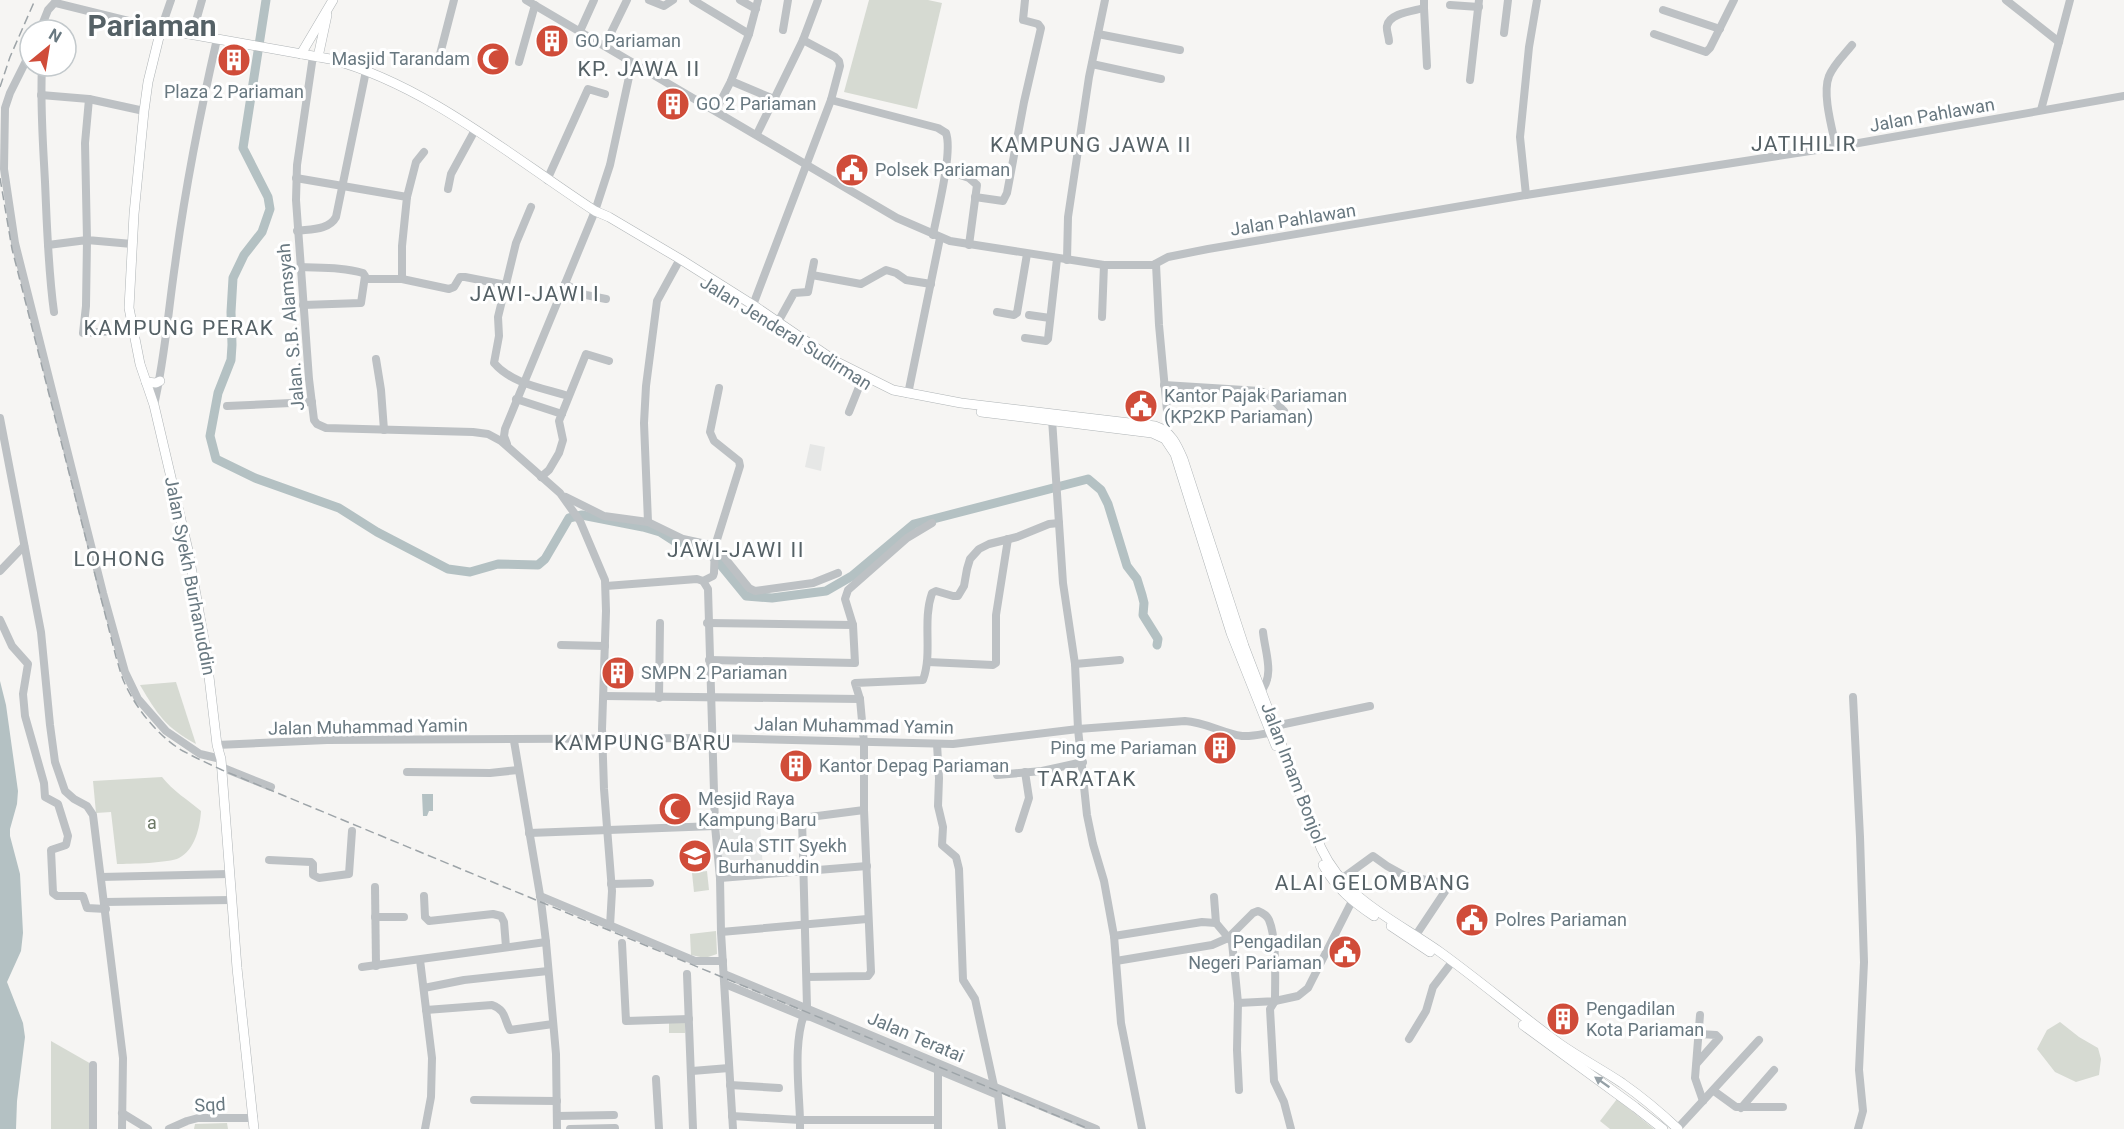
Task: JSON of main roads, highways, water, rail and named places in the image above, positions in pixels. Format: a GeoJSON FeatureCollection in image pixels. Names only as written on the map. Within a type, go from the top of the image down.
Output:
{"type":"FeatureCollection","features":[{"type":"Feature","properties":{"kind":"main road"},"geometry":{"type":"LineString","coordinates":[[301,54],[332,1]]}},
{"type":"Feature","properties":{"kind":"main road"},"geometry":{"type":"LineString","coordinates":[[315,56],[332,1]]}},
{"type":"Feature","properties":{"kind":"main road","name":"Jalan Jenderal Sudirman"},"geometry":{"type":"LineString","coordinates":[[161,29],[315,56],[366,71],[422,98],[475,130],[598,213],[606,222],[753,305],[778,322],[832,366],[891,395],[907,400],[1094,421],[1166,434]]}},
{"type":"Feature","properties":{"kind":"main road","name":"Jalan Syekh Burhanuddin"},"geometry":{"type":"LineString","coordinates":[[161,29],[148,82],[144,111],[132,243],[129,308],[132,330],[154,405],[188,550],[206,651],[221,763],[231,900],[255,1129]]}},
{"type":"Feature","properties":{"kind":"main road","name":"Jalan Jenderal Sudirman"},"geometry":{"type":"LineString","coordinates":[[678,262],[797,339],[864,377],[893,390],[961,406],[1052,419],[1094,421]]}},
{"type":"Feature","properties":{"kind":"main road"},"geometry":{"type":"LineString","coordinates":[[146,382],[160,381]]}},
{"type":"Feature","properties":{"kind":"main road","name":"Jalan Imam Bonjol"},"geometry":{"type":"LineString","coordinates":[[1166,434],[1205,539],[1235,631],[1275,730]]}},
{"type":"Feature","properties":{"kind":"main road","name":"Jalan Imam Bonjol"},"geometry":{"type":"LineString","coordinates":[[1235,631],[1262,691],[1324,868],[1352,901],[1416,935],[1473,982]]}},
{"type":"Feature","properties":{"kind":"main road","name":"Jalan Imam Bonjol"},"geometry":{"type":"LineString","coordinates":[[1310,826],[1328,864],[1340,880],[1359,898],[1449,966],[1516,1012],[1663,1129]]}},
{"type":"Feature","properties":{"kind":"main road","name":"Jalan Imam Bonjol"},"geometry":{"type":"LineString","coordinates":[[1566,1052],[1642,1098],[1678,1129]]}},
{"type":"Feature","properties":{"kind":"main road"},"geometry":{"type":"LineString","coordinates":[[1635,1107],[1642,1098]]}},
{"type":"Feature","properties":{"kind":"main road"},"geometry":{"type":"LineString","coordinates":[[1648,1118],[1655,1108]]}},
{"type":"Feature","properties":{"kind":"waterway"},"geometry":{"type":"LineString","coordinates":[[266,0],[243,148],[268,197],[270,209],[262,232],[244,255],[233,278],[231,360],[218,393],[210,436],[216,459],[255,478],[339,508],[377,532],[448,569],[470,572],[498,564],[538,565],[545,559],[569,518],[582,515],[643,527],[660,532],[674,541],[695,545],[707,551],[746,596],[772,598],[826,591],[852,576],[914,524],[1088,479],[1101,490],[1108,504],[1127,566],[1137,579],[1144,603],[1143,615],[1158,639],[1157,645]]}},
{"type":"Feature","properties":{"kind":"railway"},"geometry":{"type":"LineString","coordinates":[[0,87],[10,57],[35,0]]}},
{"type":"Feature","properties":{"kind":"railway"},"geometry":{"type":"LineString","coordinates":[[0,178],[12,249],[116,657],[130,694],[150,722],[174,745],[222,770],[1089,1129]]}},
{"type":"Feature","properties":{"kind":"place","name":"GO Pariaman"},"geometry":{"type":"Point","coordinates":[552,41]}},
{"type":"Feature","properties":{"kind":"place","name":"Masjid Tarandam"},"geometry":{"type":"Point","coordinates":[493,59]}},
{"type":"Feature","properties":{"kind":"place","name":"Plaza 2 Pariaman"},"geometry":{"type":"Point","coordinates":[234,60]}},
{"type":"Feature","properties":{"kind":"place","name":"GO 2 Pariaman"},"geometry":{"type":"Point","coordinates":[673,104]}},
{"type":"Feature","properties":{"kind":"place","name":"Polsek Pariaman"},"geometry":{"type":"Point","coordinates":[852,170]}},
{"type":"Feature","properties":{"kind":"place","name":"Kantor Pajak Pariaman (KP2KP Pariaman)"},"geometry":{"type":"Point","coordinates":[1141,406]}},
{"type":"Feature","properties":{"kind":"place","name":"SMPN 2 Pariaman"},"geometry":{"type":"Point","coordinates":[618,673]}},
{"type":"Feature","properties":{"kind":"place","name":"Ping me Pariaman"},"geometry":{"type":"Point","coordinates":[1220,748]}},
{"type":"Feature","properties":{"kind":"place","name":"Kantor Depag Pariaman"},"geometry":{"type":"Point","coordinates":[796,766]}},
{"type":"Feature","properties":{"kind":"place","name":"Mesjid Raya Kampung Baru"},"geometry":{"type":"Point","coordinates":[675,809]}},
{"type":"Feature","properties":{"kind":"place","name":"Aula STIT Syekh Burhanuddin"},"geometry":{"type":"Point","coordinates":[695,856]}},
{"type":"Feature","properties":{"kind":"place","name":"Polres Pariaman"},"geometry":{"type":"Point","coordinates":[1472,920]}},
{"type":"Feature","properties":{"kind":"place","name":"Pengadilan Negeri Pariaman"},"geometry":{"type":"Point","coordinates":[1345,952]}},
{"type":"Feature","properties":{"kind":"place","name":"Pengadilan Kota Pariaman"},"geometry":{"type":"Point","coordinates":[1563,1019]}},
{"type":"Feature","properties":{"kind":"district","name":"Pariaman"},"geometry":{"type":"Point","coordinates":[152,26]}},
{"type":"Feature","properties":{"kind":"district","name":"KP. JAWA II"},"geometry":{"type":"Point","coordinates":[639,69]}},
{"type":"Feature","properties":{"kind":"district","name":"JATIHILIR"},"geometry":{"type":"Point","coordinates":[1804,144]}},
{"type":"Feature","properties":{"kind":"district","name":"KAMPUNG JAWA II"},"geometry":{"type":"Point","coordinates":[1091,145]}},
{"type":"Feature","properties":{"kind":"district","name":"JAWI-JAWI I"},"geometry":{"type":"Point","coordinates":[535,294]}},
{"type":"Feature","properties":{"kind":"district","name":"KAMPUNG PERAK"},"geometry":{"type":"Point","coordinates":[179,328]}},
{"type":"Feature","properties":{"kind":"district","name":"JAWI-JAWI II"},"geometry":{"type":"Point","coordinates":[736,550]}},
{"type":"Feature","properties":{"kind":"district","name":"LOHONG"},"geometry":{"type":"Point","coordinates":[120,559]}},
{"type":"Feature","properties":{"kind":"district","name":"KAMPUNG BARU"},"geometry":{"type":"Point","coordinates":[643,743]}},
{"type":"Feature","properties":{"kind":"district","name":"TARATAK"},"geometry":{"type":"Point","coordinates":[1087,779]}},
{"type":"Feature","properties":{"kind":"district","name":"ALAI GELOMBANG"},"geometry":{"type":"Point","coordinates":[1373,883]}},
{"type":"Feature","properties":{"kind":"park label","name":"a"},"geometry":{"type":"Point","coordinates":[152,823]}}]}
